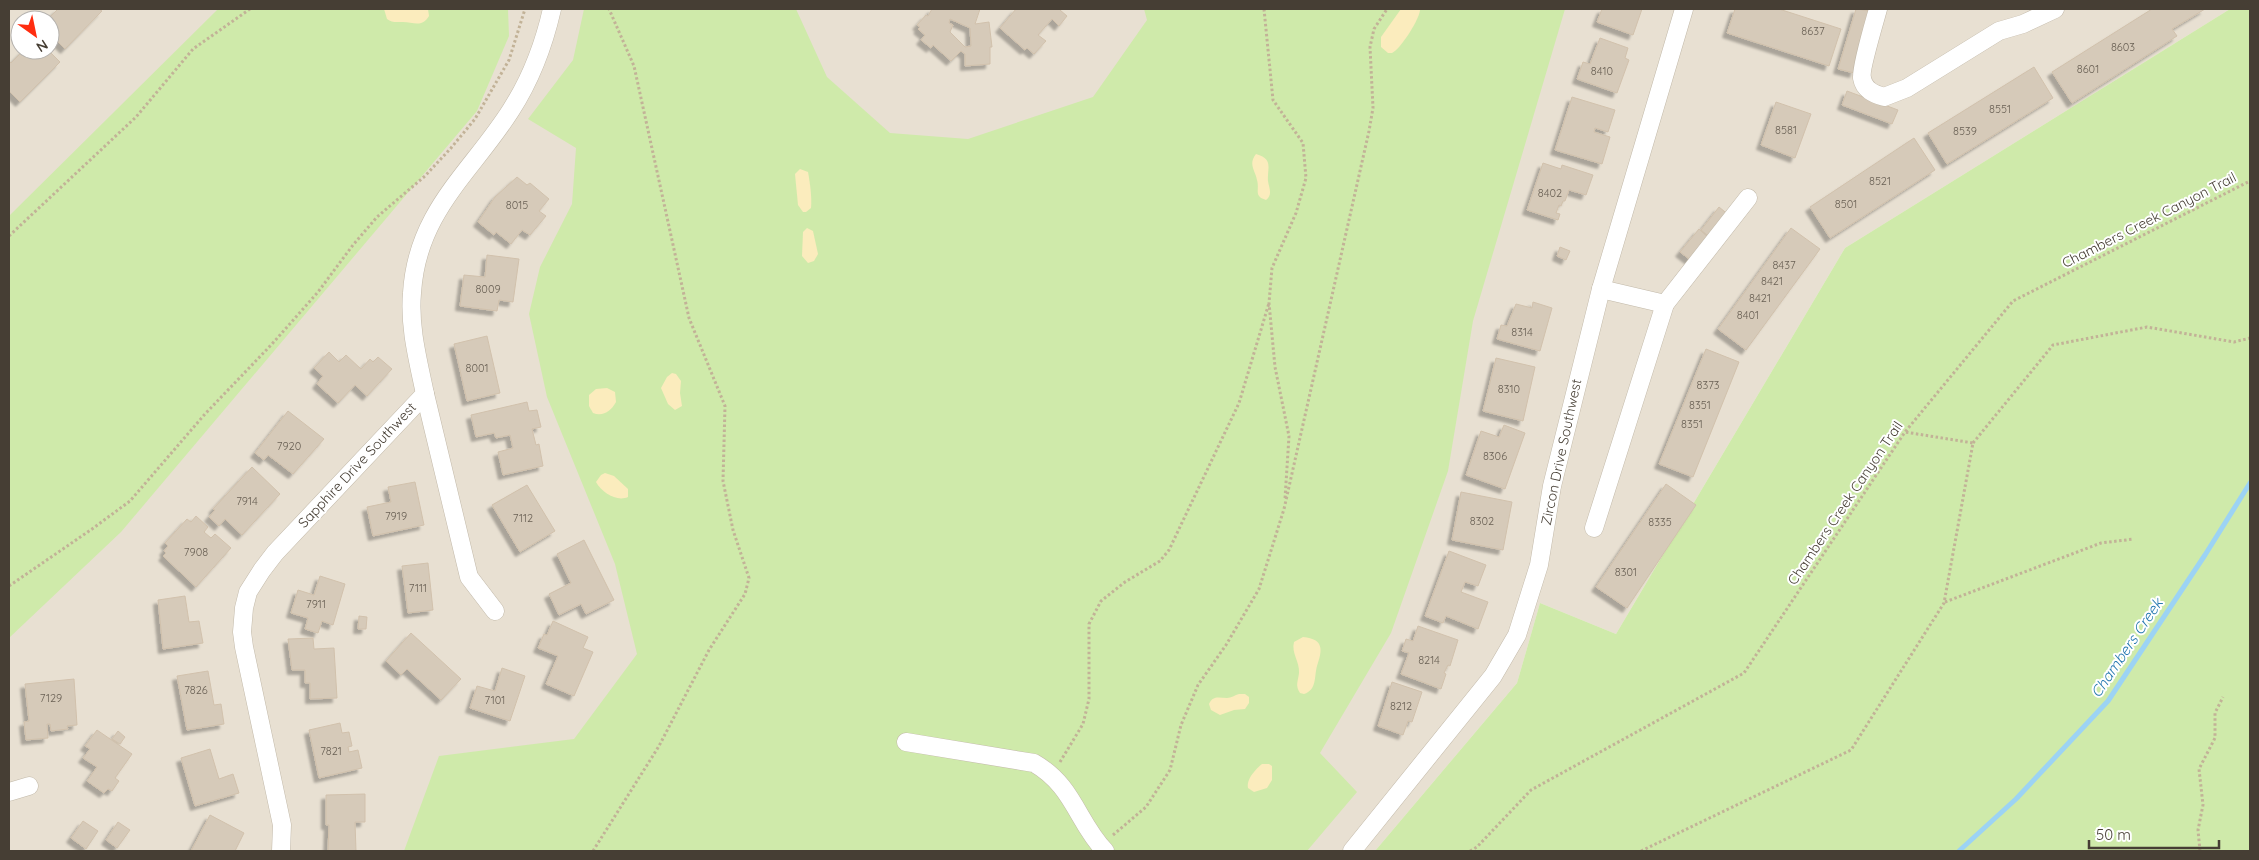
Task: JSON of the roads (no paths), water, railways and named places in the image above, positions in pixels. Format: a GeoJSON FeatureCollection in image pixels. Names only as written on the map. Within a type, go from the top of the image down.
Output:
{"type":"FeatureCollection","features":[{"type":"Feature","properties":{"kind":"street","name":"Sapphire Drive Southwest"},"geometry":{"type":"LineString","coordinates":[[281,851],[282,825],[279,808],[244,647],[244,616],[248,592],[275,553],[425,394],[414,337],[411,308],[412,290],[420,245],[432,218],[444,199],[511,110],[535,66],[552,9]]}},
{"type":"Feature","properties":{"kind":"street","name":"Zircon Drive Southwest"},"geometry":{"type":"LineString","coordinates":[[1352,851],[1494,676],[1517,635],[1538,566],[1552,486],[1601,289],[1684,9]]}},
{"type":"Feature","properties":{"kind":"street"},"geometry":{"type":"LineString","coordinates":[[1878,9],[1861,77],[1866,88],[1873,94],[1884,97],[1907,88],[1999,31],[2023,24],[2056,9]]}},
{"type":"Feature","properties":{"kind":"street"},"geometry":{"type":"LineString","coordinates":[[1594,528],[1665,304],[1748,198]]}},
{"type":"Feature","properties":{"kind":"street"},"geometry":{"type":"LineString","coordinates":[[1601,289],[1665,304]]}},
{"type":"Feature","properties":{"kind":"street"},"geometry":{"type":"LineString","coordinates":[[425,394],[469,577],[495,610]]}},
{"type":"Feature","properties":{"kind":"street"},"geometry":{"type":"LineString","coordinates":[[906,742],[1034,763],[1052,775],[1064,787],[1103,849]]}},
{"type":"Feature","properties":{"kind":"street"},"geometry":{"type":"LineString","coordinates":[[9,792],[29,786]]}},
{"type":"Feature","properties":{"kind":"waterway","name":"Chambers Creek"},"geometry":{"type":"LineString","coordinates":[[1959,851],[2016,799],[2108,701],[2205,555],[2250,483]]}}]}
